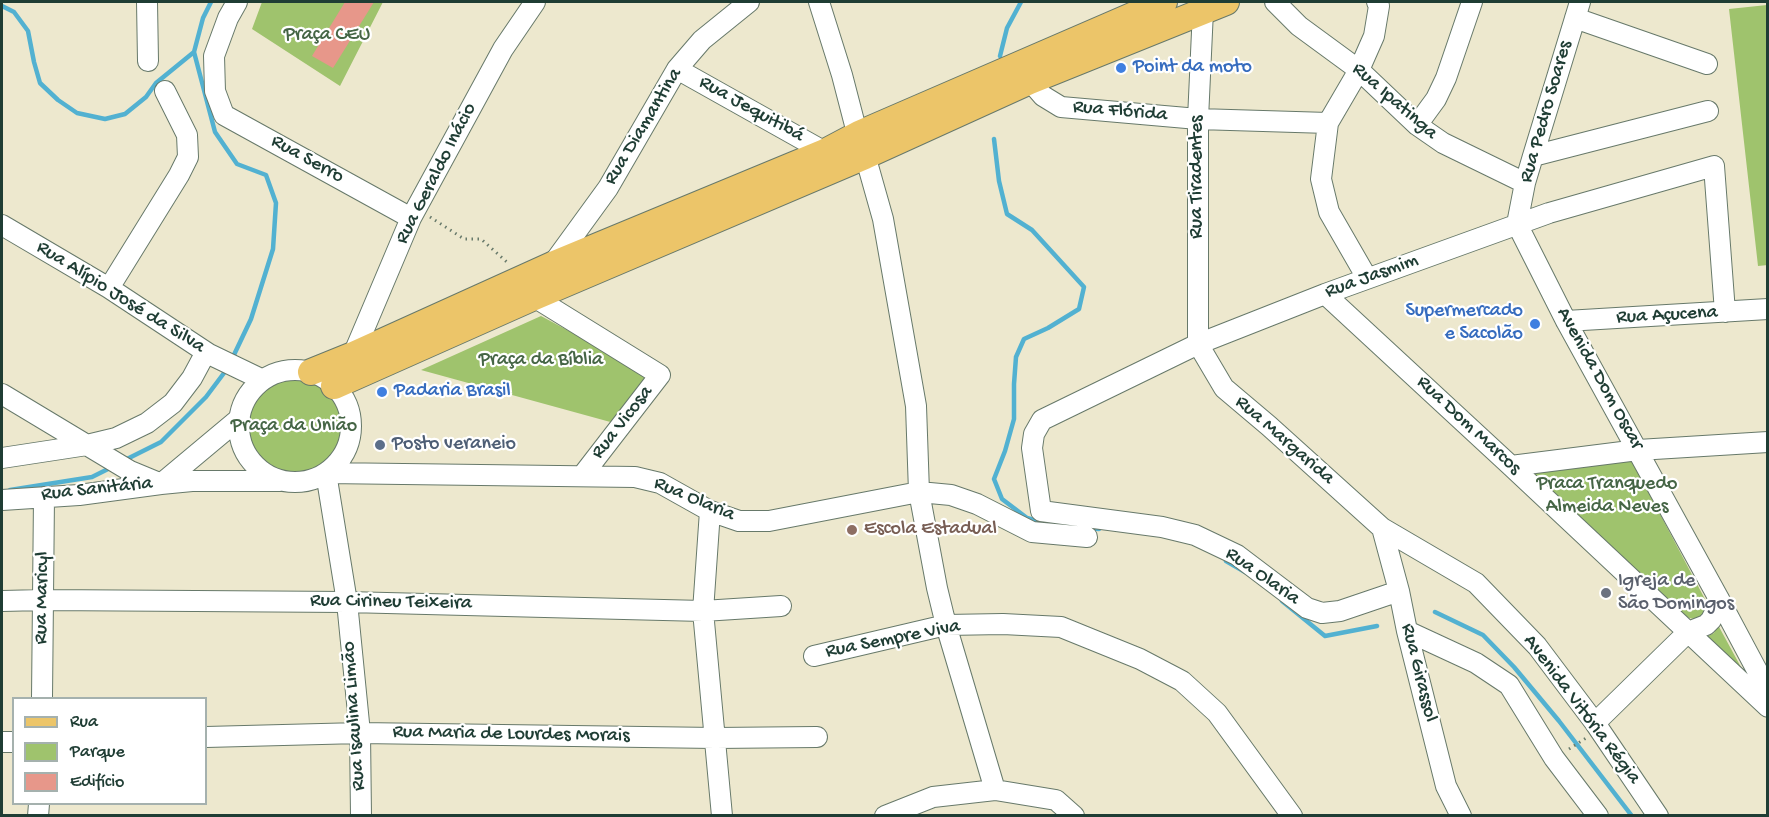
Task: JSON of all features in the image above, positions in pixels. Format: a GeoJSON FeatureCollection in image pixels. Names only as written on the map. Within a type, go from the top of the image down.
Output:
{"type":"FeatureCollection","features":[{"type":"Feature","properties":{"kind":"main road"},"geometry":{"type":"LineString","coordinates":[[334,386],[529,287],[552,265],[825,152],[862,145],[1164,2]]}},
{"type":"Feature","properties":{"kind":"main road"},"geometry":{"type":"LineString","coordinates":[[311,372],[529,287],[862,145],[1030,81],[1214,6]]}},
{"type":"Feature","properties":{"kind":"street"},"geometry":{"type":"LineString","coordinates":[[147,2],[148,61]]}},
{"type":"Feature","properties":{"kind":"street","name":"Rua Serro"},"geometry":{"type":"LineString","coordinates":[[237,2],[228,18],[214,56],[214,91],[224,115],[414,213]]}},
{"type":"Feature","properties":{"kind":"street","name":"Rua Geraldo Inácio"},"geometry":{"type":"LineString","coordinates":[[353,355],[414,213],[503,49],[535,2]]}},
{"type":"Feature","properties":{"kind":"street","name":"Rua Diamantina"},"geometry":{"type":"LineString","coordinates":[[552,265],[608,188],[677,69],[702,40],[749,2]]}},
{"type":"Feature","properties":{"kind":"street"},"geometry":{"type":"LineString","coordinates":[[819,2],[883,219],[916,406],[919,492],[946,625],[995,790]]}},
{"type":"Feature","properties":{"kind":"street","name":"Rua Ipatinga"},"geometry":{"type":"LineString","coordinates":[[1275,2],[1299,26],[1359,70],[1417,125],[1443,143],[1525,183]]}},
{"type":"Feature","properties":{"kind":"street"},"geometry":{"type":"LineString","coordinates":[[1367,278],[1329,212],[1321,179],[1328,123],[1359,70],[1374,36],[1379,6],[1377,2]]}},
{"type":"Feature","properties":{"kind":"street"},"geometry":{"type":"LineString","coordinates":[[1417,125],[1436,99],[1446,78],[1472,2]]}},
{"type":"Feature","properties":{"kind":"street","name":"Rua Tiradentes"},"geometry":{"type":"LineString","coordinates":[[1198,344],[1198,119],[1214,6]]}},
{"type":"Feature","properties":{"kind":"street"},"geometry":{"type":"LineString","coordinates":[[1577,10],[1707,64]]}},
{"type":"Feature","properties":{"kind":"street","name":"Rua Pedro Soares"},"geometry":{"type":"LineString","coordinates":[[1517,224],[1525,183],[1577,10]]}},
{"type":"Feature","properties":{"kind":"street","name":"Rua Jequitibá"},"geometry":{"type":"LineString","coordinates":[[677,69],[825,152]]}},
{"type":"Feature","properties":{"kind":"street","name":"Rua Flórida"},"geometry":{"type":"LineString","coordinates":[[1030,81],[1043,96],[1061,107],[1198,119],[1328,123]]}},
{"type":"Feature","properties":{"kind":"street"},"geometry":{"type":"LineString","coordinates":[[109,288],[188,157],[187,135],[165,91]]}},
{"type":"Feature","properties":{"kind":"street"},"geometry":{"type":"LineString","coordinates":[[1533,156],[1708,111]]}},
{"type":"Feature","properties":{"kind":"street","name":"Rua Jasmim"},"geometry":{"type":"LineString","coordinates":[[1042,420],[1198,344],[1367,278],[1549,213],[1714,166],[1725,312]]}},
{"type":"Feature","properties":{"kind":"street","name":"Avenida Dom Oscar"},"geometry":{"type":"LineString","coordinates":[[1517,224],[1566,321],[1767,691]]}},
{"type":"Feature","properties":{"kind":"street","name":"Rua Alípio José da Silva"},"geometry":{"type":"LineString","coordinates":[[2,225],[109,288],[208,353],[263,380]]}},
{"type":"Feature","properties":{"kind":"street","name":"Rua Vicosa"},"geometry":{"type":"LineString","coordinates":[[529,287],[660,375],[582,476]]}},
{"type":"Feature","properties":{"kind":"street","name":"Rua Dom Marcos"},"geometry":{"type":"LineString","coordinates":[[1325,294],[1767,707]]}},
{"type":"Feature","properties":{"kind":"street","name":"Rua Açucena"},"geometry":{"type":"LineString","coordinates":[[1566,321],[1767,309]]}},
{"type":"Feature","properties":{"kind":"street","name":"Rua Margarida"},"geometry":{"type":"LineString","coordinates":[[1198,344],[1224,388],[1382,528]]}},
{"type":"Feature","properties":{"kind":"street"},"geometry":{"type":"LineString","coordinates":[[2,458],[90,447],[147,423],[173,403],[208,353]]}},
{"type":"Feature","properties":{"kind":"street"},"geometry":{"type":"LineString","coordinates":[[2,394],[130,471],[161,484],[281,481],[296,483],[326,474],[339,461],[348,446],[351,428],[349,410],[341,394],[326,379],[311,372],[294,370],[278,373],[263,380],[248,397],[240,418],[240,434],[245,450],[254,464],[266,474],[281,481]]}},
{"type":"Feature","properties":{"kind":"street","name":"Rua Sanitária"},"geometry":{"type":"LineString","coordinates":[[2,500],[79,495],[161,484],[240,418]]}},
{"type":"Feature","properties":{"kind":"street","name":"Rua Olaria"},"geometry":{"type":"LineString","coordinates":[[1042,420],[1034,434],[1032,448],[1041,512],[1150,525],[1195,535],[1237,555],[1307,608],[1322,613],[1340,611],[1399,591]]}},
{"type":"Feature","properties":{"kind":"street"},"geometry":{"type":"LineString","coordinates":[[1511,466],[1638,450],[1767,442]]}},
{"type":"Feature","properties":{"kind":"street","name":"Rua Olaria"},"geometry":{"type":"LineString","coordinates":[[326,474],[635,477],[660,483],[710,511],[739,521],[770,521],[919,492],[951,495],[968,501],[1032,532],[1087,537]]}},
{"type":"Feature","properties":{"kind":"street","name":"Rua Isaulina Limão"},"geometry":{"type":"LineString","coordinates":[[326,474],[346,602],[360,733],[361,816]]}},
{"type":"Feature","properties":{"kind":"street","name":"Rua Maricyl"},"geometry":{"type":"LineString","coordinates":[[42,697],[44,497]]}},
{"type":"Feature","properties":{"kind":"street"},"geometry":{"type":"LineString","coordinates":[[710,511],[703,611],[722,816]]}},
{"type":"Feature","properties":{"kind":"street","name":"Rua Girassol"},"geometry":{"type":"LineString","coordinates":[[1382,528],[1446,786],[1461,816]]}},
{"type":"Feature","properties":{"kind":"street","name":"Avenida Vitória Régia"},"geometry":{"type":"LineString","coordinates":[[1382,528],[1476,583],[1537,646],[1590,731],[1658,816]]}},
{"type":"Feature","properties":{"kind":"street"},"geometry":{"type":"LineString","coordinates":[[1590,731],[1688,632],[1706,625],[1711,620],[1719,599]]}},
{"type":"Feature","properties":{"kind":"street","name":"Rua Cirineu Teixeira"},"geometry":{"type":"LineString","coordinates":[[2,601],[346,602],[703,611],[781,606]]}},
{"type":"Feature","properties":{"kind":"street","name":"Rua Sempre Viva"},"geometry":{"type":"LineString","coordinates":[[813,656],[946,625],[1003,624],[1061,627],[1140,658],[1182,681],[1217,713],[1292,816]]}},
{"type":"Feature","properties":{"kind":"street"},"geometry":{"type":"LineString","coordinates":[[1407,631],[1476,663],[1509,685],[1554,758],[1598,816]]}},
{"type":"Feature","properties":{"kind":"street","name":"Rua Maria de Lourdes Morais"},"geometry":{"type":"LineString","coordinates":[[207,737],[360,733],[715,738],[817,737]]}},
{"type":"Feature","properties":{"kind":"street"},"geometry":{"type":"LineString","coordinates":[[885,816],[933,797],[995,790],[1056,800],[1074,816]]}},
{"type":"Feature","properties":{"kind":"path"},"geometry":{"type":"LineString","coordinates":[[414,213],[464,239],[481,239],[529,287]]}},
{"type":"Feature","properties":{"kind":"path"},"geometry":{"type":"LineString","coordinates":[[1564,752],[1590,731]]}},
{"type":"Feature","properties":{"kind":"green space","name":"Praça CEU"},"geometry":{"type":"Polygon","coordinates":[[[262,2],[383,2],[340,86],[252,29],[262,2]]]}},
{"type":"Feature","properties":{"kind":"green space"},"geometry":{"type":"Polygon","coordinates":[[[1767,5],[1768,265],[1758,266],[1729,9],[1767,5]]]}},
{"type":"Feature","properties":{"kind":"green space","name":"Praça da Bíblia"},"geometry":{"type":"Polygon","coordinates":[[[541,316],[653,376],[614,423],[421,370],[541,316]]]}},
{"type":"Feature","properties":{"kind":"green space","name":"Praça da União"},"geometry":{"type":"Polygon","coordinates":[[[294,379],[312,383],[328,393],[338,409],[342,427],[338,445],[328,461],[312,471],[294,475],[276,471],[260,461],[250,445],[246,427],[250,409],[260,393],[276,383],[294,379]]]}},
{"type":"Feature","properties":{"kind":"green space","name":"Praca Tranquedo Almeida Neves"},"geometry":{"type":"Polygon","coordinates":[[[1630,459],[1707,603],[1707,608],[1698,618],[1685,617],[1534,476],[1534,472],[1630,459]]]}},
{"type":"Feature","properties":{"kind":"green space"},"geometry":{"type":"Polygon","coordinates":[[[1718,625],[1748,680],[1706,637],[1714,633],[1718,625]]]}},
{"type":"Feature","properties":{"kind":"building"},"geometry":{"type":"Polygon","coordinates":[[[345,2],[374,2],[333,68],[312,56],[345,2]]]}},
{"type":"Feature","properties":{"kind":"waterway"},"geometry":{"type":"LineString","coordinates":[[211,2],[203,18],[194,52],[215,132],[237,164],[266,175],[276,203],[273,249],[251,319],[232,359]]}},
{"type":"Feature","properties":{"kind":"waterway"},"geometry":{"type":"LineString","coordinates":[[1000,56],[1007,28],[1021,2]]}},
{"type":"Feature","properties":{"kind":"waterway"},"geometry":{"type":"LineString","coordinates":[[2,6],[14,12],[28,31],[40,83],[58,100],[77,113],[105,119],[125,114],[146,97],[156,83],[194,52]]}},
{"type":"Feature","properties":{"kind":"waterway"},"geometry":{"type":"LineString","coordinates":[[994,139],[999,181],[1007,214],[1032,230],[1084,287],[1079,309],[1048,328],[1024,339],[1016,357],[1014,419],[994,479],[1002,499],[1027,518],[1048,524]]}},
{"type":"Feature","properties":{"kind":"waterway"},"geometry":{"type":"LineString","coordinates":[[125,460],[161,442],[206,397],[227,369]]}},
{"type":"Feature","properties":{"kind":"waterway"},"geometry":{"type":"LineString","coordinates":[[10,490],[92,477],[112,467]]}},
{"type":"Feature","properties":{"kind":"waterway"},"geometry":{"type":"LineString","coordinates":[[1086,528],[1099,529]]}},
{"type":"Feature","properties":{"kind":"waterway"},"geometry":{"type":"LineString","coordinates":[[1226,561],[1245,572]]}},
{"type":"Feature","properties":{"kind":"waterway"},"geometry":{"type":"LineString","coordinates":[[1282,601],[1325,636],[1377,626]]}},
{"type":"Feature","properties":{"kind":"waterway"},"geometry":{"type":"LineString","coordinates":[[1435,612],[1483,635],[1514,667],[1632,816]]}},
{"type":"Feature","properties":{"kind":"place","name":"Point da moto"},"geometry":{"type":"Point","coordinates":[1121,68]}},
{"type":"Feature","properties":{"kind":"place","name":"Supermercado e Sacolão"},"geometry":{"type":"Point","coordinates":[1535,324]}},
{"type":"Feature","properties":{"kind":"place","name":"Padaria Brasil"},"geometry":{"type":"Point","coordinates":[382,392]}},
{"type":"Feature","properties":{"kind":"place","name":"Posto veraneio"},"geometry":{"type":"Point","coordinates":[380,445]}},
{"type":"Feature","properties":{"kind":"place","name":"Escola Estadual"},"geometry":{"type":"Point","coordinates":[852,530]}},
{"type":"Feature","properties":{"kind":"place","name":"Igreja de São Domingos"},"geometry":{"type":"Point","coordinates":[1606,593]}}]}
